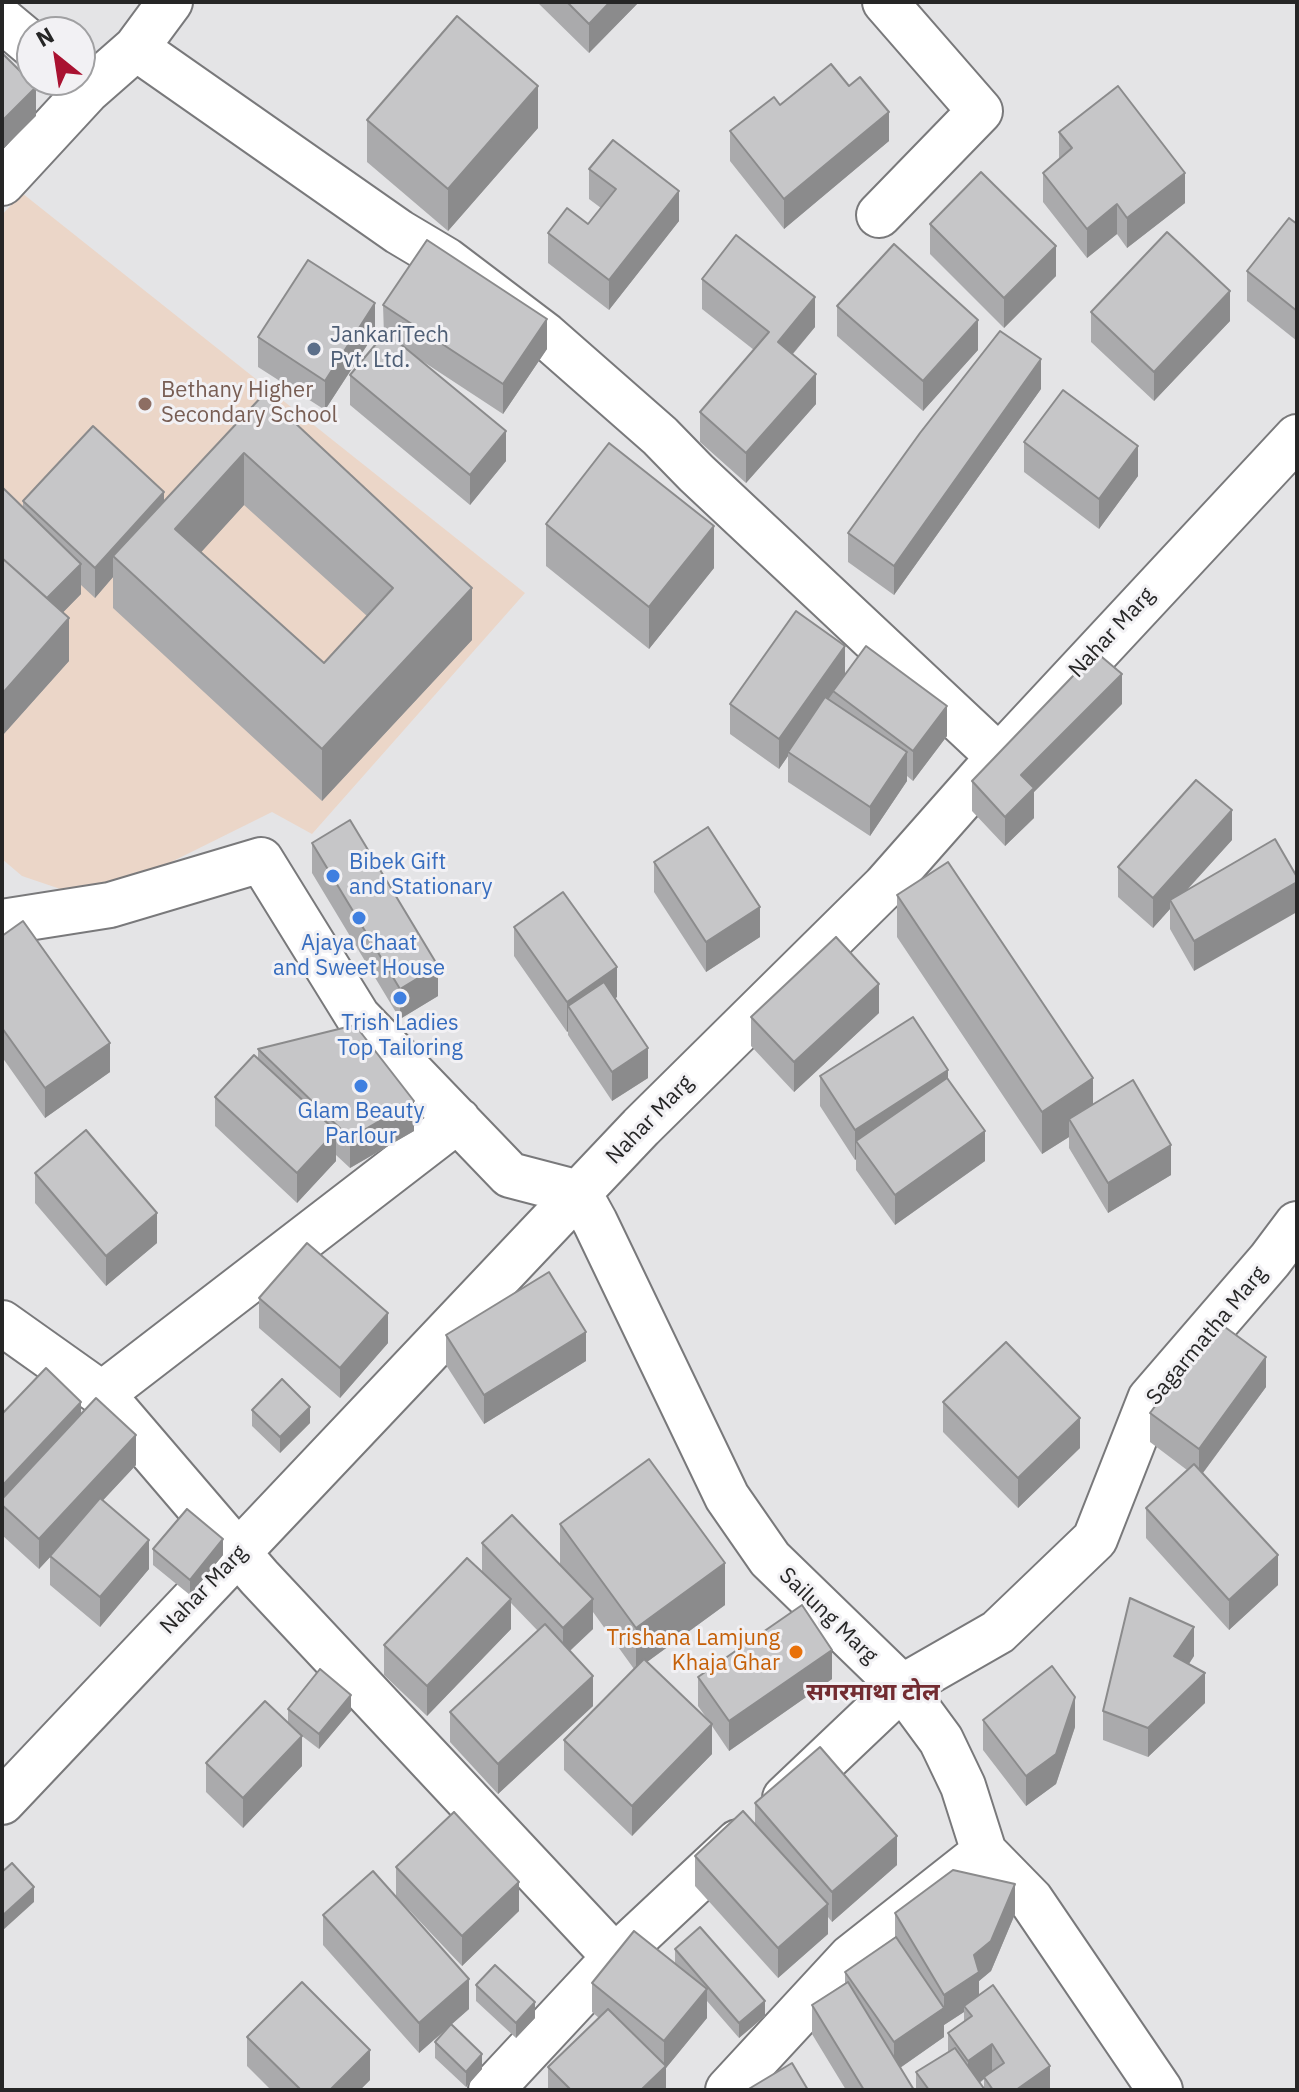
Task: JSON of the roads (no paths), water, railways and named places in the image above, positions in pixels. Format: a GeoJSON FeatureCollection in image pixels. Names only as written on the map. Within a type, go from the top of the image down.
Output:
{"type":"FeatureCollection","features":[{"type":"Feature","properties":{"kind":"street"},"geometry":{"type":"LineString","coordinates":[[96,75],[136,48],[170,2]]}},
{"type":"Feature","properties":{"kind":"street"},"geometry":{"type":"LineString","coordinates":[[879,215],[980,111],[885,2]]}},
{"type":"Feature","properties":{"kind":"street"},"geometry":{"type":"LineString","coordinates":[[136,48],[399,232],[446,260],[545,335],[660,436],[707,484],[999,757]]}},
{"type":"Feature","properties":{"kind":"street"},"geometry":{"type":"LineString","coordinates":[[2,183],[72,96]]}},
{"type":"Feature","properties":{"kind":"street","name":"Nahar Marg"},"geometry":{"type":"LineString","coordinates":[[2,1802],[249,1565],[587,1207],[641,1127],[885,886],[999,757],[1297,437]]}},
{"type":"Feature","properties":{"kind":"street"},"geometry":{"type":"LineString","coordinates":[[2,922],[110,905],[261,860],[358,1017],[510,1175],[587,1207]]}},
{"type":"Feature","properties":{"kind":"street"},"geometry":{"type":"LineString","coordinates":[[102,1394],[458,1120]]}},
{"type":"Feature","properties":{"kind":"street","name":"Sailung Marg"},"geometry":{"type":"LineString","coordinates":[[587,1207],[727,1497],[770,1559],[902,1687],[941,1740],[963,1786],[984,1852]]}},
{"type":"Feature","properties":{"kind":"street","name":"Sagarmatha Marg"},"geometry":{"type":"LineString","coordinates":[[491,2090],[615,1957],[902,1687],[998,1632],[1095,1539],[1150,1399],[1270,1260],[1297,1224]]}},
{"type":"Feature","properties":{"kind":"street"},"geometry":{"type":"LineString","coordinates":[[2,1323],[102,1394],[249,1565],[615,1957]]}},
{"type":"Feature","properties":{"kind":"street"},"geometry":{"type":"LineString","coordinates":[[728,2090],[851,1957],[984,1852],[1031,1900],[1160,2090]]}},
{"type":"Feature","properties":{"kind":"place","name":"JankariTech Pvt. Ltd."},"geometry":{"type":"Point","coordinates":[314,349]}},
{"type":"Feature","properties":{"kind":"place","name":"Bethany Higher Secondary School"},"geometry":{"type":"Point","coordinates":[145,404]}},
{"type":"Feature","properties":{"kind":"place","name":"Bibek Gift and Stationary"},"geometry":{"type":"Point","coordinates":[333,876]}},
{"type":"Feature","properties":{"kind":"place","name":"Ajaya Chaat and Sweet House"},"geometry":{"type":"Point","coordinates":[359,918]}},
{"type":"Feature","properties":{"kind":"place","name":"Trish Ladies Top Tailoring"},"geometry":{"type":"Point","coordinates":[400,998]}},
{"type":"Feature","properties":{"kind":"place","name":"Glam Beauty Parlour"},"geometry":{"type":"Point","coordinates":[361,1086]}},
{"type":"Feature","properties":{"kind":"place","name":"Trishana Lamjung Khaja Ghar"},"geometry":{"type":"Point","coordinates":[796,1652]}},
{"type":"Feature","properties":{"kind":"district","name":"सगरमाथा टोल"},"geometry":{"type":"Point","coordinates":[873,1693]}}]}
